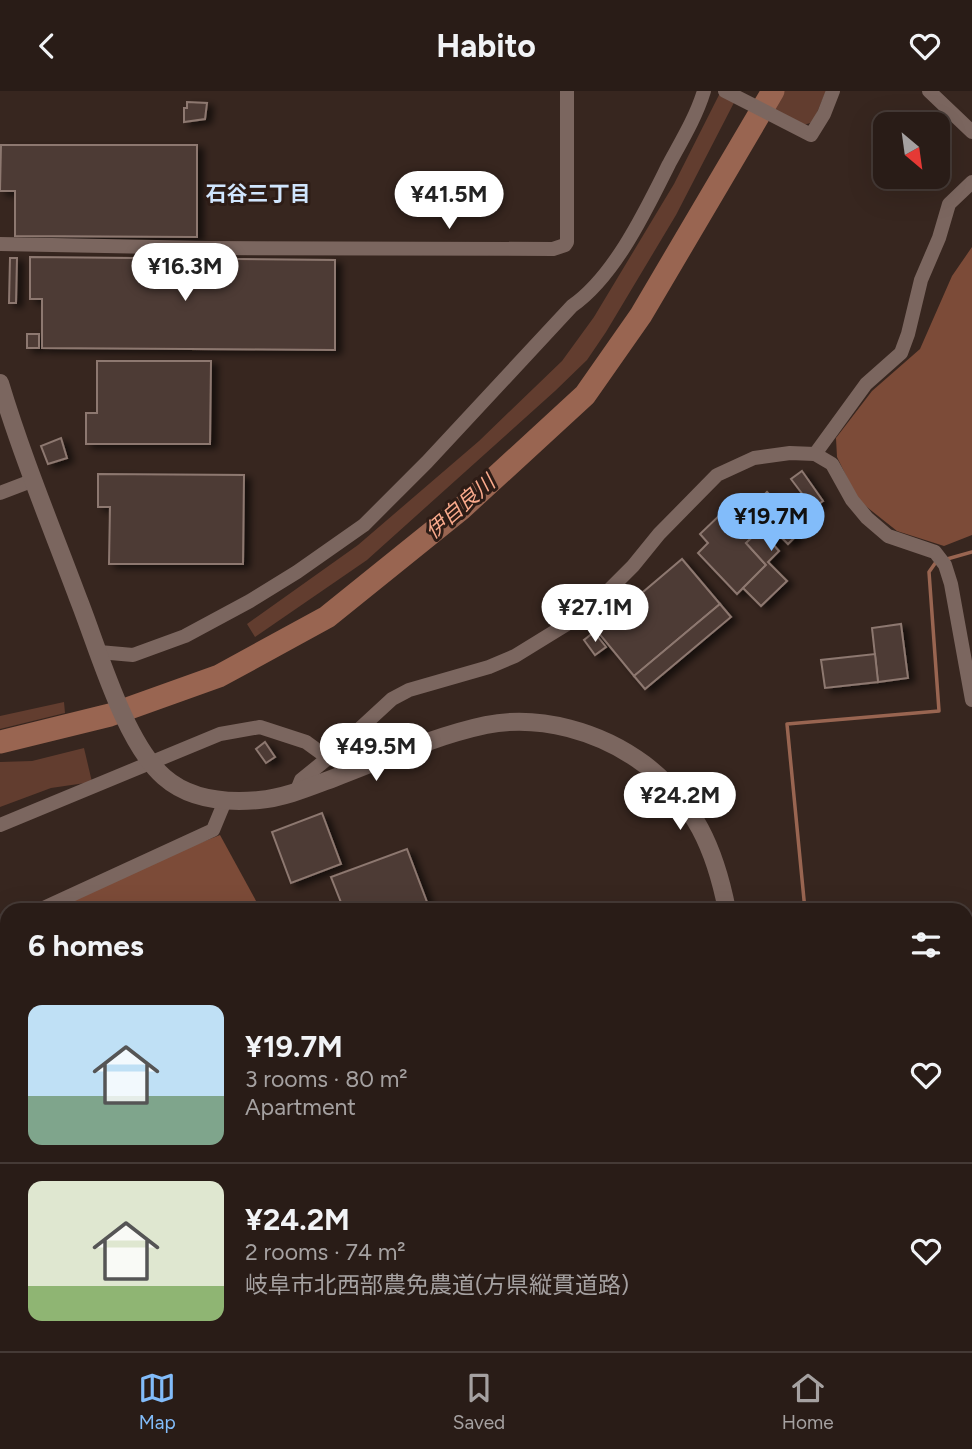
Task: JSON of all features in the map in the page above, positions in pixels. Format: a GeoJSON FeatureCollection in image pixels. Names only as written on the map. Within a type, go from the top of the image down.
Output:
{"type":"FeatureCollection","features":[{"type":"Feature","properties":{"kind":"street"},"geometry":{"type":"LineString","coordinates":[[0,244],[209,248],[561,247],[567,242],[567,91]]}},
{"type":"Feature","properties":{"kind":"street"},"geometry":{"type":"LineString","coordinates":[[101,658],[133,655],[185,636],[297,572],[363,525],[517,367],[572,306],[582,299],[613,261],[650,206],[698,109],[704,91]]}},
{"type":"Feature","properties":{"kind":"street"},"geometry":{"type":"LineString","coordinates":[[725,91],[811,135],[824,114],[833,91]]}},
{"type":"Feature","properties":{"kind":"street"},"geometry":{"type":"LineString","coordinates":[[929,91],[972,132]]}},
{"type":"Feature","properties":{"kind":"street"},"geometry":{"type":"LineString","coordinates":[[815,454],[866,384],[901,353],[921,280],[939,238],[949,204],[968,189],[972,182]]}},
{"type":"Feature","properties":{"kind":"street"},"geometry":{"type":"LineString","coordinates":[[0,383],[14,430],[118,703],[141,748],[165,778],[187,792],[211,799],[261,800],[488,725],[527,722],[568,728],[607,741],[632,755],[658,775],[683,801],[705,836],[720,873],[726,903]]}},
{"type":"Feature","properties":{"kind":"street"},"geometry":{"type":"LineString","coordinates":[[297,790],[301,780],[392,699],[410,690],[506,660],[567,624],[604,595],[717,475],[754,458],[790,453],[815,454],[832,464],[852,499],[867,518],[888,536],[934,552],[945,565],[972,700]]}},
{"type":"Feature","properties":{"kind":"street"},"geometry":{"type":"LineString","coordinates":[[0,493],[34,480]]}},
{"type":"Feature","properties":{"kind":"street"},"geometry":{"type":"LineString","coordinates":[[0,825],[220,734],[260,727],[306,742],[328,758]]}},
{"type":"Feature","properties":{"kind":"street"},"geometry":{"type":"LineString","coordinates":[[54,903],[213,830],[226,800]]}},
{"type":"Feature","properties":{"kind":"shaded area"},"geometry":{"type":"Polygon","coordinates":[[[721,91],[740,91],[676,215],[587,360],[367,560],[255,637],[247,624],[358,545],[479,441],[562,361],[594,317],[674,184],[721,91]]]}},
{"type":"Feature","properties":{"kind":"shaded area"},"geometry":{"type":"Polygon","coordinates":[[[781,91],[826,91],[813,122],[804,125],[773,111],[781,91]]]}},
{"type":"Feature","properties":{"kind":"shaded area"},"geometry":{"type":"Polygon","coordinates":[[[972,247],[972,535],[944,546],[897,531],[858,500],[837,457],[836,438],[872,391],[920,349],[952,276],[972,247]]]}},
{"type":"Feature","properties":{"kind":"shaded area"},"geometry":{"type":"Polygon","coordinates":[[[64,702],[65,713],[0,729],[0,716],[64,702]]]}},
{"type":"Feature","properties":{"kind":"shaded area"},"geometry":{"type":"Polygon","coordinates":[[[84,748],[92,782],[51,788],[0,807],[0,762],[32,761],[84,748]]]}},
{"type":"Feature","properties":{"kind":"shaded area"},"geometry":{"type":"Polygon","coordinates":[[[220,835],[257,903],[47,903],[220,835]]]}},
{"type":"Feature","properties":{"kind":"building"},"geometry":{"type":"Polygon","coordinates":[[[187,102],[207,103],[205,119],[184,122],[187,102]]]}},
{"type":"Feature","properties":{"kind":"building"},"geometry":{"type":"Polygon","coordinates":[[[1,145],[197,145],[197,237],[15,236],[15,191],[0,191],[1,145]]]}},
{"type":"Feature","properties":{"kind":"building"},"geometry":{"type":"Polygon","coordinates":[[[30,257],[335,260],[335,350],[42,348],[42,299],[30,299],[30,257]]]}},
{"type":"Feature","properties":{"kind":"building"},"geometry":{"type":"Polygon","coordinates":[[[10,258],[17,258],[16,303],[9,303],[10,258]]]}},
{"type":"Feature","properties":{"kind":"building"},"geometry":{"type":"Polygon","coordinates":[[[27,334],[39,334],[39,348],[27,348],[27,334]]]}},
{"type":"Feature","properties":{"kind":"building"},"geometry":{"type":"Polygon","coordinates":[[[97,361],[211,361],[210,444],[86,444],[86,413],[97,413],[97,361]]]}},
{"type":"Feature","properties":{"kind":"building"},"geometry":{"type":"Polygon","coordinates":[[[61,438],[67,458],[48,464],[41,446],[61,438]]]}},
{"type":"Feature","properties":{"kind":"building"},"geometry":{"type":"Polygon","coordinates":[[[802,471],[823,501],[813,508],[791,479],[802,471]]]}},
{"type":"Feature","properties":{"kind":"building"},"geometry":{"type":"Polygon","coordinates":[[[98,474],[244,475],[243,564],[109,564],[110,507],[98,507],[98,474]]]}},
{"type":"Feature","properties":{"kind":"building"},"geometry":{"type":"Polygon","coordinates":[[[767,492],[783,509],[746,543],[766,565],[737,594],[698,553],[708,543],[700,534],[731,501],[744,515],[767,492]]]}},
{"type":"Feature","properties":{"kind":"building"},"geometry":{"type":"Polygon","coordinates":[[[790,502],[802,515],[791,526],[797,535],[788,544],[780,536],[772,543],[779,551],[768,562],[787,581],[761,606],[743,588],[766,565],[746,543],[790,502]]]}},
{"type":"Feature","properties":{"kind":"building"},"geometry":{"type":"Polygon","coordinates":[[[682,559],[720,604],[634,676],[597,631],[682,559]]]}},
{"type":"Feature","properties":{"kind":"building"},"geometry":{"type":"Polygon","coordinates":[[[720,604],[731,617],[645,689],[634,676],[720,604]]]}},
{"type":"Feature","properties":{"kind":"building"},"geometry":{"type":"Polygon","coordinates":[[[901,624],[908,678],[878,682],[872,628],[901,624]]]}},
{"type":"Feature","properties":{"kind":"building"},"geometry":{"type":"Polygon","coordinates":[[[594,632],[606,647],[595,655],[584,640],[594,632]]]}},
{"type":"Feature","properties":{"kind":"building"},"geometry":{"type":"Polygon","coordinates":[[[875,654],[878,682],[825,688],[821,660],[875,654]]]}},
{"type":"Feature","properties":{"kind":"building"},"geometry":{"type":"Polygon","coordinates":[[[265,742],[275,757],[266,763],[256,749],[265,742]]]}},
{"type":"Feature","properties":{"kind":"building"},"geometry":{"type":"Polygon","coordinates":[[[322,813],[341,864],[291,883],[272,832],[322,813]]]}},
{"type":"Feature","properties":{"kind":"building"},"geometry":{"type":"Polygon","coordinates":[[[407,849],[427,903],[341,903],[331,877],[407,849]]]}},
{"type":"Feature","properties":{"kind":"waterway","name":"伊自良川"},"geometry":{"type":"LineString","coordinates":[[0,742],[110,715],[219,676],[327,617],[461,509],[585,395],[641,315],[773,91]]}},
{"type":"Feature","properties":{"kind":"waterway"},"geometry":{"type":"LineString","coordinates":[[947,559],[972,552]]}},
{"type":"Feature","properties":{"kind":"waterway"},"geometry":{"type":"LineString","coordinates":[[804,903],[787,724],[939,711],[929,572],[936,562]]}},
{"type":"Feature","properties":{"kind":"district","name":"石谷三丁目"},"geometry":{"type":"Point","coordinates":[258,194]}}]}
